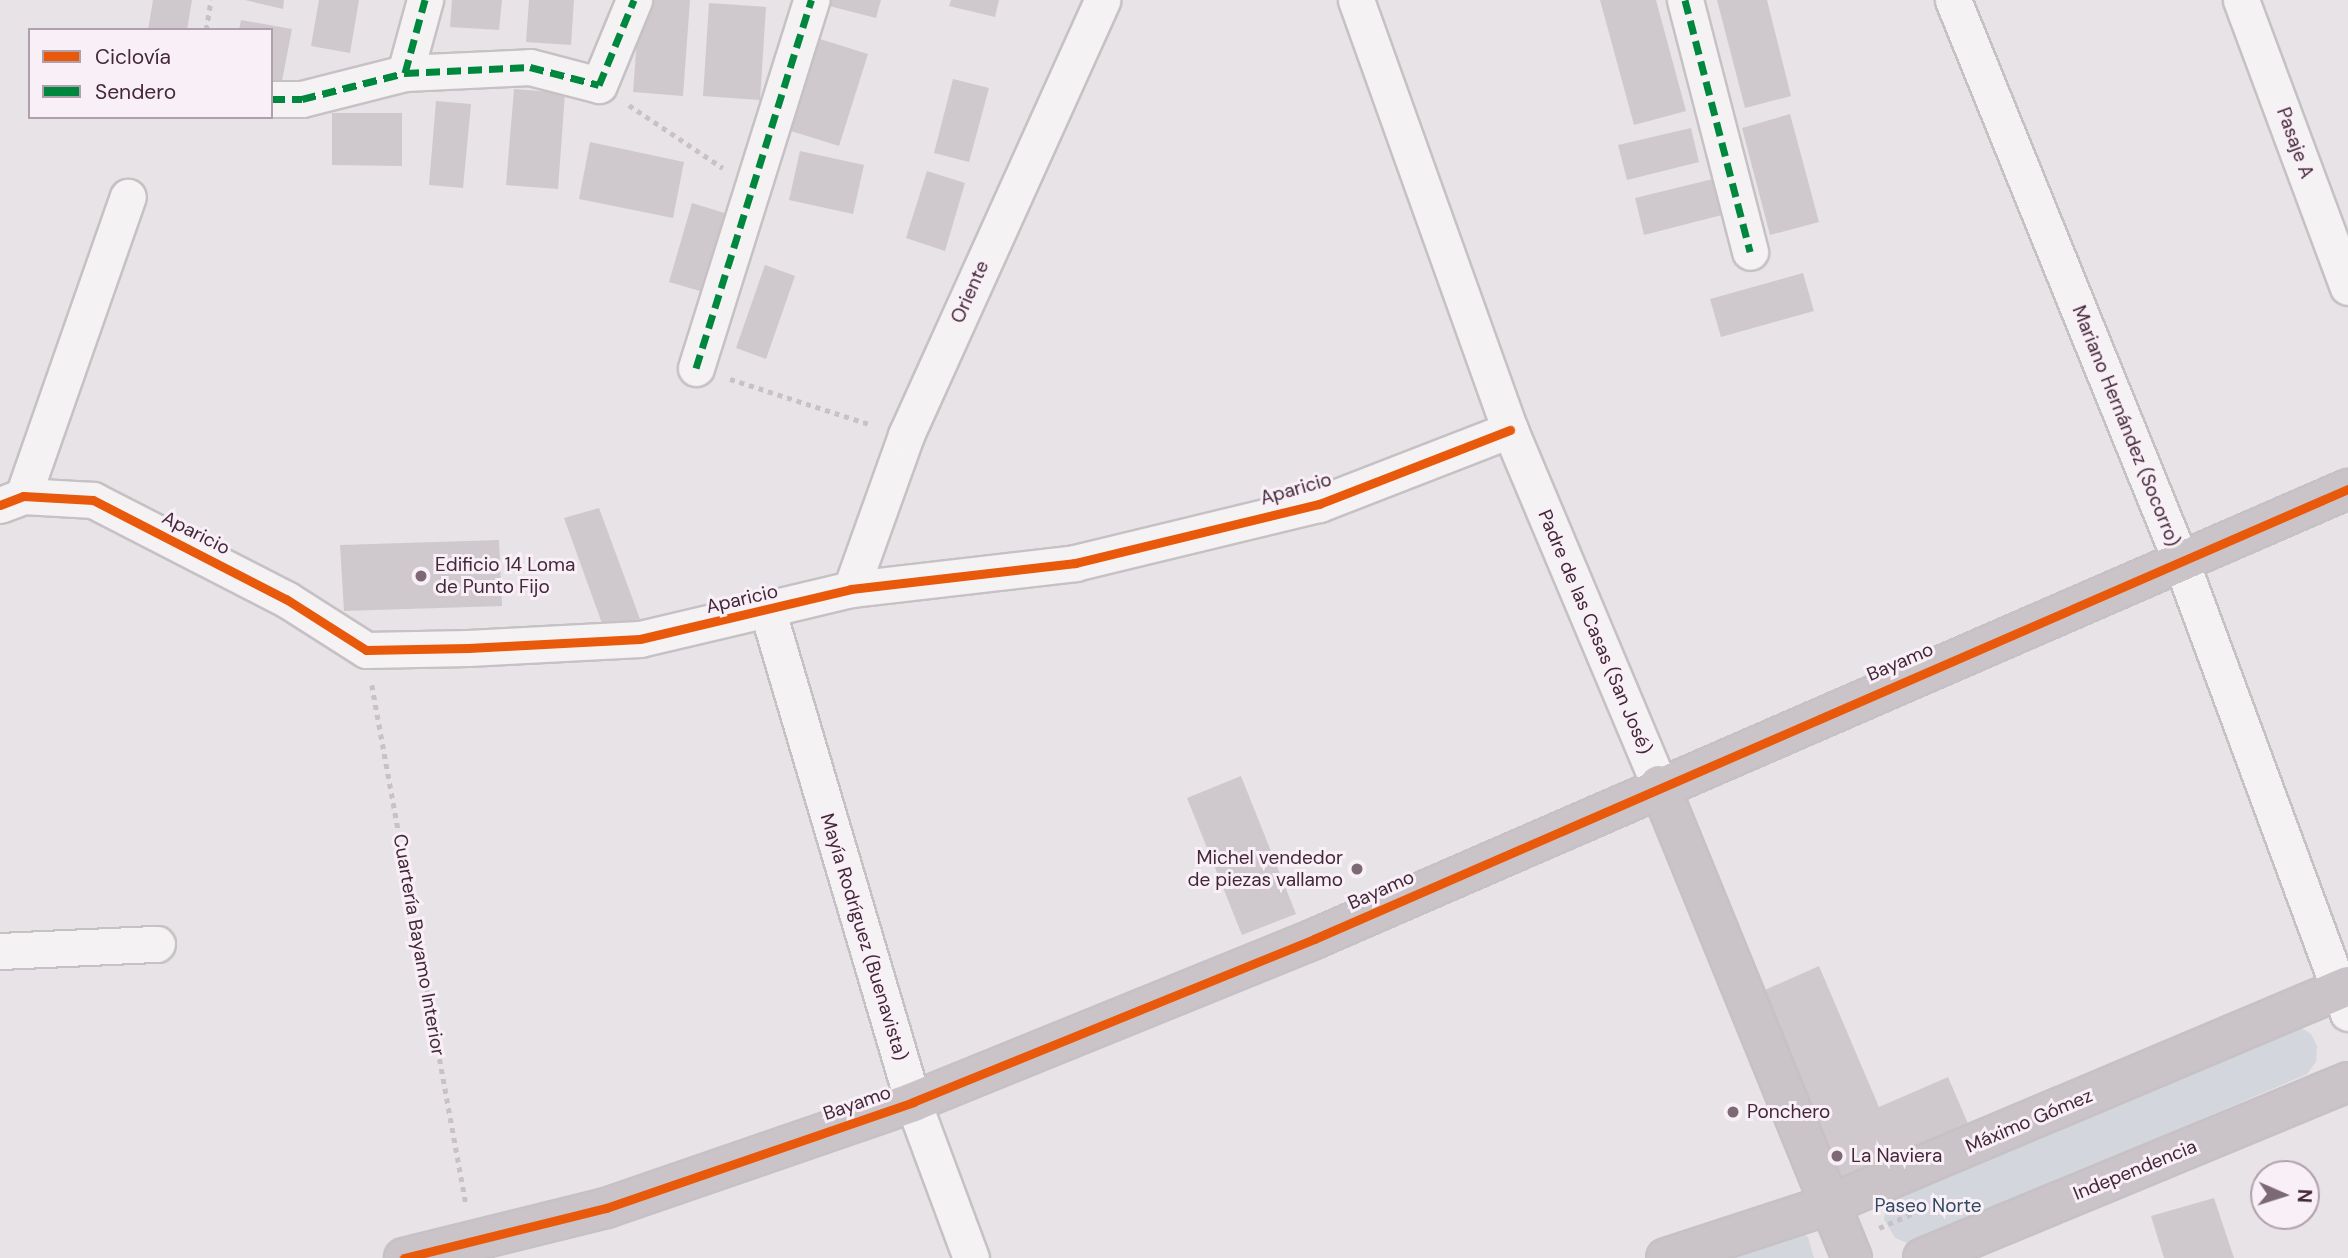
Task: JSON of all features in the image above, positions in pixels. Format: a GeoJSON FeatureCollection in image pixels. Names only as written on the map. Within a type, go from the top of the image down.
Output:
{"type":"FeatureCollection","features":[{"type":"Feature","properties":{"kind":"street"},"geometry":{"type":"LineString","coordinates":[[405,73],[425,0]]}},
{"type":"Feature","properties":{"kind":"street"},"geometry":{"type":"LineString","coordinates":[[273,99],[302,99],[405,73],[530,67],[599,85],[634,0]]}},
{"type":"Feature","properties":{"kind":"street"},"geometry":{"type":"LineString","coordinates":[[696,368],[811,0]]}},
{"type":"Feature","properties":{"kind":"street","name":"Oriente"},"geometry":{"type":"LineString","coordinates":[[851,589],[906,435],[1102,0]]}},
{"type":"Feature","properties":{"kind":"street","name":"Padre de las Casas (San José)"},"geometry":{"type":"LineString","coordinates":[[1356,0],[1510,430],[1659,785],[1852,1258]]}},
{"type":"Feature","properties":{"kind":"street"},"geometry":{"type":"LineString","coordinates":[[1685,0],[1750,252]]}},
{"type":"Feature","properties":{"kind":"street","name":"Mariano Hernández (Socorro)"},"geometry":{"type":"LineString","coordinates":[[1953,0],[2180,559],[2345,997]]}},
{"type":"Feature","properties":{"kind":"street","name":"Pasaje A"},"geometry":{"type":"LineString","coordinates":[[2241,0],[2348,287]]}},
{"type":"Feature","properties":{"kind":"street"},"geometry":{"type":"LineString","coordinates":[[11,501],[128,197]]}},
{"type":"Feature","properties":{"kind":"street","name":"Aparicio"},"geometry":{"type":"LineString","coordinates":[[11,501],[93,500],[286,599],[366,650],[640,639],[768,612],[851,589],[1075,563],[1319,504],[1510,430]]}},
{"type":"Feature","properties":{"kind":"street","name":"Bayamo"},"geometry":{"type":"LineString","coordinates":[[404,1258],[606,1208],[914,1102],[1314,939],[1659,785],[2348,489]]}},
{"type":"Feature","properties":{"kind":"street","name":"Mayía Rodríguez (Buenavista)"},"geometry":{"type":"LineString","coordinates":[[768,612],[914,1102],[971,1258]]}},
{"type":"Feature","properties":{"kind":"street"},"geometry":{"type":"LineString","coordinates":[[0,951],[157,944]]}},
{"type":"Feature","properties":{"kind":"street","name":"Máximo Gómez"},"geometry":{"type":"LineString","coordinates":[[1667,1258],[1829,1205],[2345,997]]}},
{"type":"Feature","properties":{"kind":"street","name":"Independencia"},"geometry":{"type":"LineString","coordinates":[[1923,1258],[2348,1082]]}},
{"type":"Feature","properties":{"kind":"path"},"geometry":{"type":"LineString","coordinates":[[206,28],[211,0]]}},
{"type":"Feature","properties":{"kind":"path"},"geometry":{"type":"LineString","coordinates":[[599,85],[752,189]]}},
{"type":"Feature","properties":{"kind":"path"},"geometry":{"type":"LineString","coordinates":[[696,368],[906,435]]}},
{"type":"Feature","properties":{"kind":"green space","name":"Paseo Norte"},"geometry":{"type":"Polygon","coordinates":[[[2300,1027],[2311,1034],[2317,1046],[2316,1062],[2307,1074],[1910,1244],[1895,1238],[1884,1219],[1889,1193],[2300,1027]]]}},
{"type":"Feature","properties":{"kind":"green space"},"geometry":{"type":"Polygon","coordinates":[[[1798,1231],[1808,1237],[1814,1258],[1709,1258],[1798,1231]]]}},
{"type":"Feature","properties":{"kind":"building"},"geometry":{"type":"Polygon","coordinates":[[[153,0],[192,0],[187,28],[148,28],[153,0]]]}},
{"type":"Feature","properties":{"kind":"building"},"geometry":{"type":"Polygon","coordinates":[[[245,0],[284,0],[283,9],[245,0]]]}},
{"type":"Feature","properties":{"kind":"building"},"geometry":{"type":"Polygon","coordinates":[[[319,0],[359,0],[350,53],[311,46],[319,0]]]}},
{"type":"Feature","properties":{"kind":"building"},"geometry":{"type":"Polygon","coordinates":[[[452,0],[502,0],[499,30],[450,27],[452,0]]]}},
{"type":"Feature","properties":{"kind":"building"},"geometry":{"type":"Polygon","coordinates":[[[529,0],[574,0],[571,45],[526,42],[529,0]]]}},
{"type":"Feature","properties":{"kind":"building"},"geometry":{"type":"Polygon","coordinates":[[[640,0],[690,0],[683,96],[633,92],[640,0]]]}},
{"type":"Feature","properties":{"kind":"building"},"geometry":{"type":"Polygon","coordinates":[[[831,0],[881,0],[876,18],[829,6],[831,0]]]}},
{"type":"Feature","properties":{"kind":"building"},"geometry":{"type":"Polygon","coordinates":[[[951,0],[999,0],[995,17],[949,6],[951,0]]]}},
{"type":"Feature","properties":{"kind":"building"},"geometry":{"type":"Polygon","coordinates":[[[1600,0],[1656,0],[1686,111],[1634,125],[1600,0]]]}},
{"type":"Feature","properties":{"kind":"building"},"geometry":{"type":"Polygon","coordinates":[[[1717,0],[1767,0],[1791,96],[1745,108],[1717,0]]]}},
{"type":"Feature","properties":{"kind":"building"},"geometry":{"type":"Polygon","coordinates":[[[709,3],[766,7],[760,100],[703,96],[709,3]]]}},
{"type":"Feature","properties":{"kind":"building"},"geometry":{"type":"Polygon","coordinates":[[[241,20],[292,29],[281,86],[273,84],[273,28],[239,28],[241,20]]]}},
{"type":"Feature","properties":{"kind":"building"},"geometry":{"type":"Polygon","coordinates":[[[820,39],[868,54],[839,146],[791,131],[820,39]]]}},
{"type":"Feature","properties":{"kind":"building"},"geometry":{"type":"Polygon","coordinates":[[[953,79],[989,88],[969,162],[934,153],[953,79]]]}},
{"type":"Feature","properties":{"kind":"building"},"geometry":{"type":"Polygon","coordinates":[[[514,89],[565,93],[558,189],[506,185],[514,89]]]}},
{"type":"Feature","properties":{"kind":"building"},"geometry":{"type":"Polygon","coordinates":[[[436,101],[471,104],[463,188],[429,185],[436,101]]]}},
{"type":"Feature","properties":{"kind":"building"},"geometry":{"type":"Polygon","coordinates":[[[332,113],[402,113],[402,166],[332,165],[332,113]]]}},
{"type":"Feature","properties":{"kind":"building"},"geometry":{"type":"Polygon","coordinates":[[[1790,114],[1819,222],[1770,235],[1742,128],[1790,114]]]}},
{"type":"Feature","properties":{"kind":"building"},"geometry":{"type":"Polygon","coordinates":[[[1691,128],[1699,162],[1627,180],[1618,145],[1691,128]]]}},
{"type":"Feature","properties":{"kind":"building"},"geometry":{"type":"Polygon","coordinates":[[[590,142],[684,162],[673,218],[579,199],[590,142]]]}},
{"type":"Feature","properties":{"kind":"building"},"geometry":{"type":"Polygon","coordinates":[[[800,151],[864,165],[853,214],[789,200],[800,151]]]}},
{"type":"Feature","properties":{"kind":"building"},"geometry":{"type":"Polygon","coordinates":[[[927,171],[965,183],[945,251],[906,238],[927,171]]]}},
{"type":"Feature","properties":{"kind":"building"},"geometry":{"type":"Polygon","coordinates":[[[1713,179],[1722,215],[1644,235],[1635,198],[1713,179]]]}},
{"type":"Feature","properties":{"kind":"building"},"geometry":{"type":"Polygon","coordinates":[[[692,203],[731,215],[707,293],[669,282],[692,203]]]}},
{"type":"Feature","properties":{"kind":"building"},"geometry":{"type":"Polygon","coordinates":[[[765,265],[795,276],[766,359],[736,348],[765,265]]]}},
{"type":"Feature","properties":{"kind":"building"},"geometry":{"type":"Polygon","coordinates":[[[1803,273],[1814,311],[1721,337],[1710,299],[1803,273]]]}},
{"type":"Feature","properties":{"kind":"building"},"geometry":{"type":"Polygon","coordinates":[[[599,508],[640,619],[604,629],[564,518],[599,508]]]}},
{"type":"Feature","properties":{"kind":"building","name":"Edificio 14 Loma de Punto Fijo"},"geometry":{"type":"Polygon","coordinates":[[[499,540],[502,606],[344,611],[340,545],[499,540]]]}},
{"type":"Feature","properties":{"kind":"building"},"geometry":{"type":"Polygon","coordinates":[[[1241,776],[1296,914],[1242,935],[1187,798],[1241,776]]]}},
{"type":"Feature","properties":{"kind":"building"},"geometry":{"type":"Polygon","coordinates":[[[1819,966],[1879,1107],[1948,1077],[1969,1126],[1838,1182],[1758,993],[1819,966]]]}},
{"type":"Feature","properties":{"kind":"building"},"geometry":{"type":"Polygon","coordinates":[[[2214,1198],[2234,1258],[2164,1258],[2151,1216],[2214,1198]]]}},
{"type":"Feature","properties":{"kind":"marked path"},"geometry":{"type":"LineString","coordinates":[[405,73],[425,0]]}},
{"type":"Feature","properties":{"kind":"marked path"},"geometry":{"type":"LineString","coordinates":[[273,99],[302,99],[405,73],[530,67],[599,85],[634,0]]}},
{"type":"Feature","properties":{"kind":"marked path"},"geometry":{"type":"LineString","coordinates":[[696,368],[811,0]]}},
{"type":"Feature","properties":{"kind":"marked path"},"geometry":{"type":"LineString","coordinates":[[1685,0],[1750,252]]}},
{"type":"Feature","properties":{"kind":"cycle path"},"geometry":{"type":"LineString","coordinates":[[0,505],[23,496],[93,500],[286,599],[366,650],[468,648],[640,639],[851,589],[1075,563],[1319,504],[1510,430]]}},
{"type":"Feature","properties":{"kind":"cycle path"},"geometry":{"type":"LineString","coordinates":[[404,1258],[606,1208],[913,1102],[1314,939],[2348,489]]}},
{"type":"Feature","properties":{"kind":"place","name":"Edificio 14 Loma de Punto Fijo"},"geometry":{"type":"Point","coordinates":[421,576]}},
{"type":"Feature","properties":{"kind":"place","name":"Michel vendedor de piezas vallamo"},"geometry":{"type":"Point","coordinates":[1357,869]}},
{"type":"Feature","properties":{"kind":"place","name":"Ponchero"},"geometry":{"type":"Point","coordinates":[1733,1112]}},
{"type":"Feature","properties":{"kind":"place","name":"La Naviera"},"geometry":{"type":"Point","coordinates":[1837,1156]}}]}
